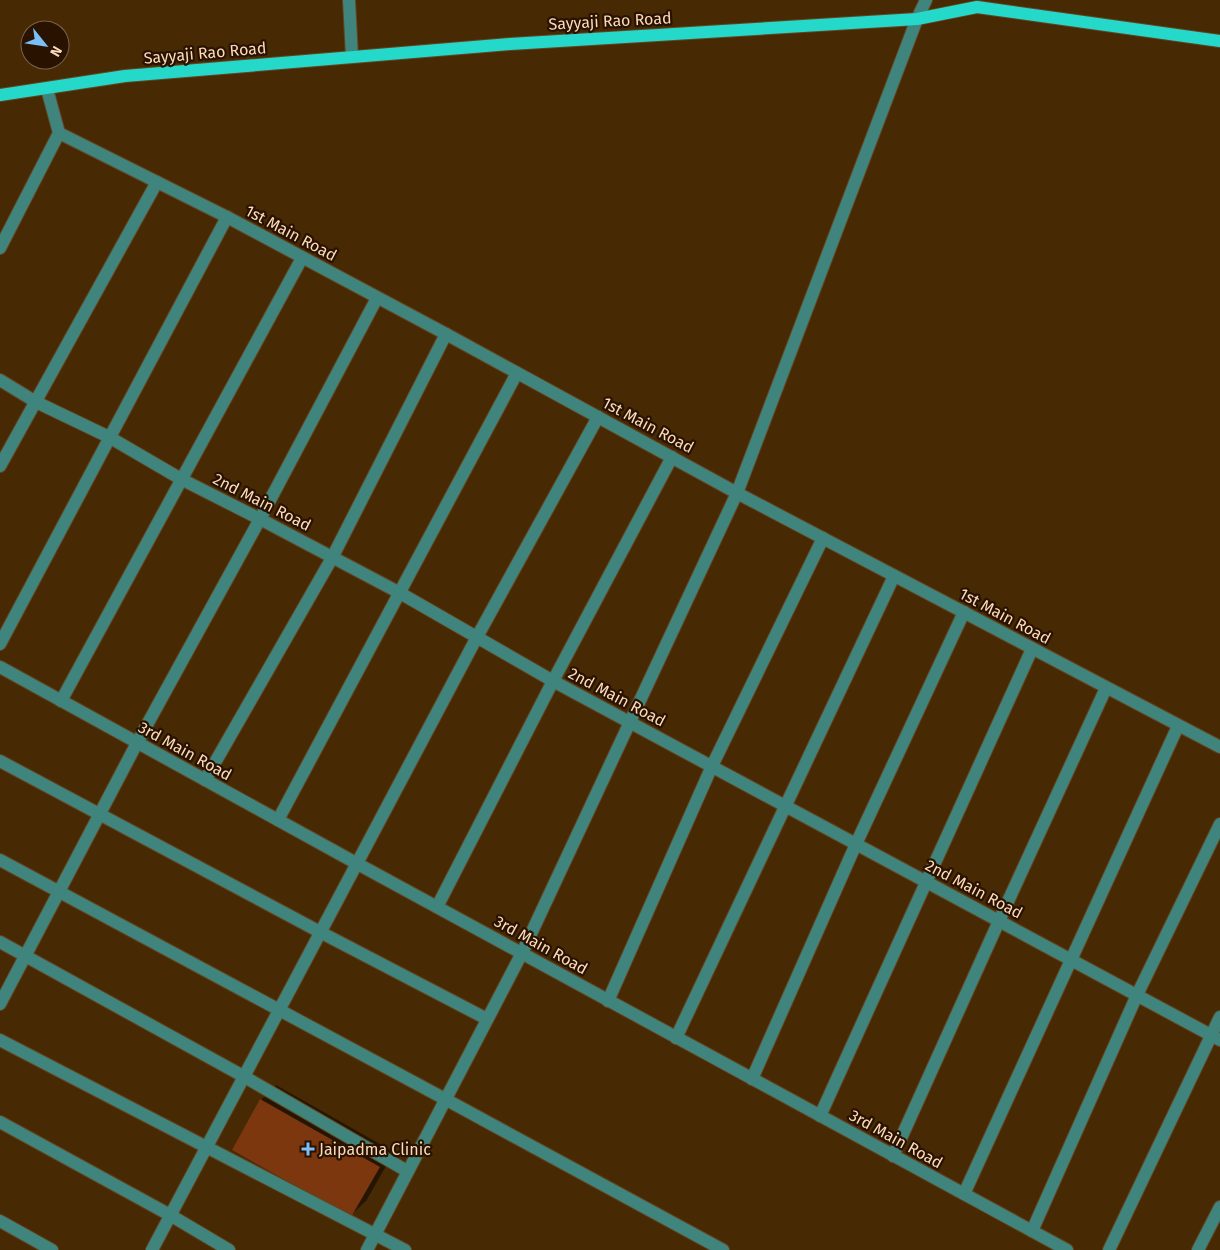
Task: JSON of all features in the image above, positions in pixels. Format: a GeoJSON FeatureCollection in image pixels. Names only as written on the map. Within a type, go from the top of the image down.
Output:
{"type":"FeatureCollection","features":[{"type":"Feature","properties":{"kind":"main road","name":"Sayyaji Rao Road"},"geometry":{"type":"LineString","coordinates":[[0,95],[125,76],[510,44],[917,19],[977,7],[1220,41]]}},
{"type":"Feature","properties":{"kind":"street"},"geometry":{"type":"LineString","coordinates":[[349,0],[352,57]]}},
{"type":"Feature","properties":{"kind":"street"},"geometry":{"type":"LineString","coordinates":[[367,1250],[522,953],[738,493],[917,19],[926,0]]}},
{"type":"Feature","properties":{"kind":"street"},"geometry":{"type":"LineString","coordinates":[[0,248],[60,133],[46,89]]}},
{"type":"Feature","properties":{"kind":"street","name":"1st Main Road"},"geometry":{"type":"LineString","coordinates":[[60,133],[227,217],[738,493],[1220,748]]}},
{"type":"Feature","properties":{"kind":"street"},"geometry":{"type":"LineString","coordinates":[[0,466],[157,182]]}},
{"type":"Feature","properties":{"kind":"street"},"geometry":{"type":"LineString","coordinates":[[0,644],[227,217]]}},
{"type":"Feature","properties":{"kind":"street"},"geometry":{"type":"LineString","coordinates":[[61,701],[302,258]]}},
{"type":"Feature","properties":{"kind":"street"},"geometry":{"type":"LineString","coordinates":[[0,1004],[137,743],[260,519],[377,298]]}},
{"type":"Feature","properties":{"kind":"street"},"geometry":{"type":"LineString","coordinates":[[205,780],[332,558],[446,334]]}},
{"type":"Feature","properties":{"kind":"street"},"geometry":{"type":"LineString","coordinates":[[278,820],[517,373]]}},
{"type":"Feature","properties":{"kind":"street","name":"2nd Main Road"},"geometry":{"type":"LineString","coordinates":[[0,380],[36,402],[109,437],[181,479],[400,593],[553,681],[1216,1038]]}},
{"type":"Feature","properties":{"kind":"street"},"geometry":{"type":"LineString","coordinates":[[152,1250],[476,637],[598,417]]}},
{"type":"Feature","properties":{"kind":"street"},"geometry":{"type":"LineString","coordinates":[[437,907],[553,681],[672,457]]}},
{"type":"Feature","properties":{"kind":"street"},"geometry":{"type":"LineString","coordinates":[[608,1001],[712,766],[823,538]]}},
{"type":"Feature","properties":{"kind":"street"},"geometry":{"type":"LineString","coordinates":[[676,1038],[894,576]]}},
{"type":"Feature","properties":{"kind":"street"},"geometry":{"type":"LineString","coordinates":[[752,1078],[856,844],[964,612]]}},
{"type":"Feature","properties":{"kind":"street"},"geometry":{"type":"LineString","coordinates":[[820,1116],[1032,649]]}},
{"type":"Feature","properties":{"kind":"street","name":"3rd Main Road"},"geometry":{"type":"LineString","coordinates":[[0,666],[608,1001],[1067,1250]]}},
{"type":"Feature","properties":{"kind":"street"},"geometry":{"type":"LineString","coordinates":[[894,1156],[1106,688]]}},
{"type":"Feature","properties":{"kind":"street"},"geometry":{"type":"LineString","coordinates":[[964,1194],[1178,726]]}},
{"type":"Feature","properties":{"kind":"street"},"geometry":{"type":"LineString","coordinates":[[0,761],[487,1019]]}},
{"type":"Feature","properties":{"kind":"street"},"geometry":{"type":"LineString","coordinates":[[1032,1231],[1136,995],[1220,824]]}},
{"type":"Feature","properties":{"kind":"street"},"geometry":{"type":"LineString","coordinates":[[0,860],[723,1250]]}},
{"type":"Feature","properties":{"kind":"street"},"geometry":{"type":"LineString","coordinates":[[0,942],[243,1076],[407,1172]]}},
{"type":"Feature","properties":{"kind":"street"},"geometry":{"type":"LineString","coordinates":[[1109,1250],[1216,1038],[1220,1017]]}},
{"type":"Feature","properties":{"kind":"street"},"geometry":{"type":"LineString","coordinates":[[0,1040],[406,1250]]}},
{"type":"Feature","properties":{"kind":"street"},"geometry":{"type":"LineString","coordinates":[[0,1122],[170,1215],[229,1250]]}},
{"type":"Feature","properties":{"kind":"street"},"geometry":{"type":"LineString","coordinates":[[1198,1250],[1220,1207]]}},
{"type":"Feature","properties":{"kind":"street"},"geometry":{"type":"LineString","coordinates":[[0,1221],[52,1250]]}},
{"type":"Feature","properties":{"kind":"building"},"geometry":{"type":"Polygon","coordinates":[[[260,1099],[380,1167],[351,1217],[232,1150],[260,1099]]]}},
{"type":"Feature","properties":{"kind":"place","name":"Jaipadma Clinic"},"geometry":{"type":"Point","coordinates":[308,1149]}}]}
